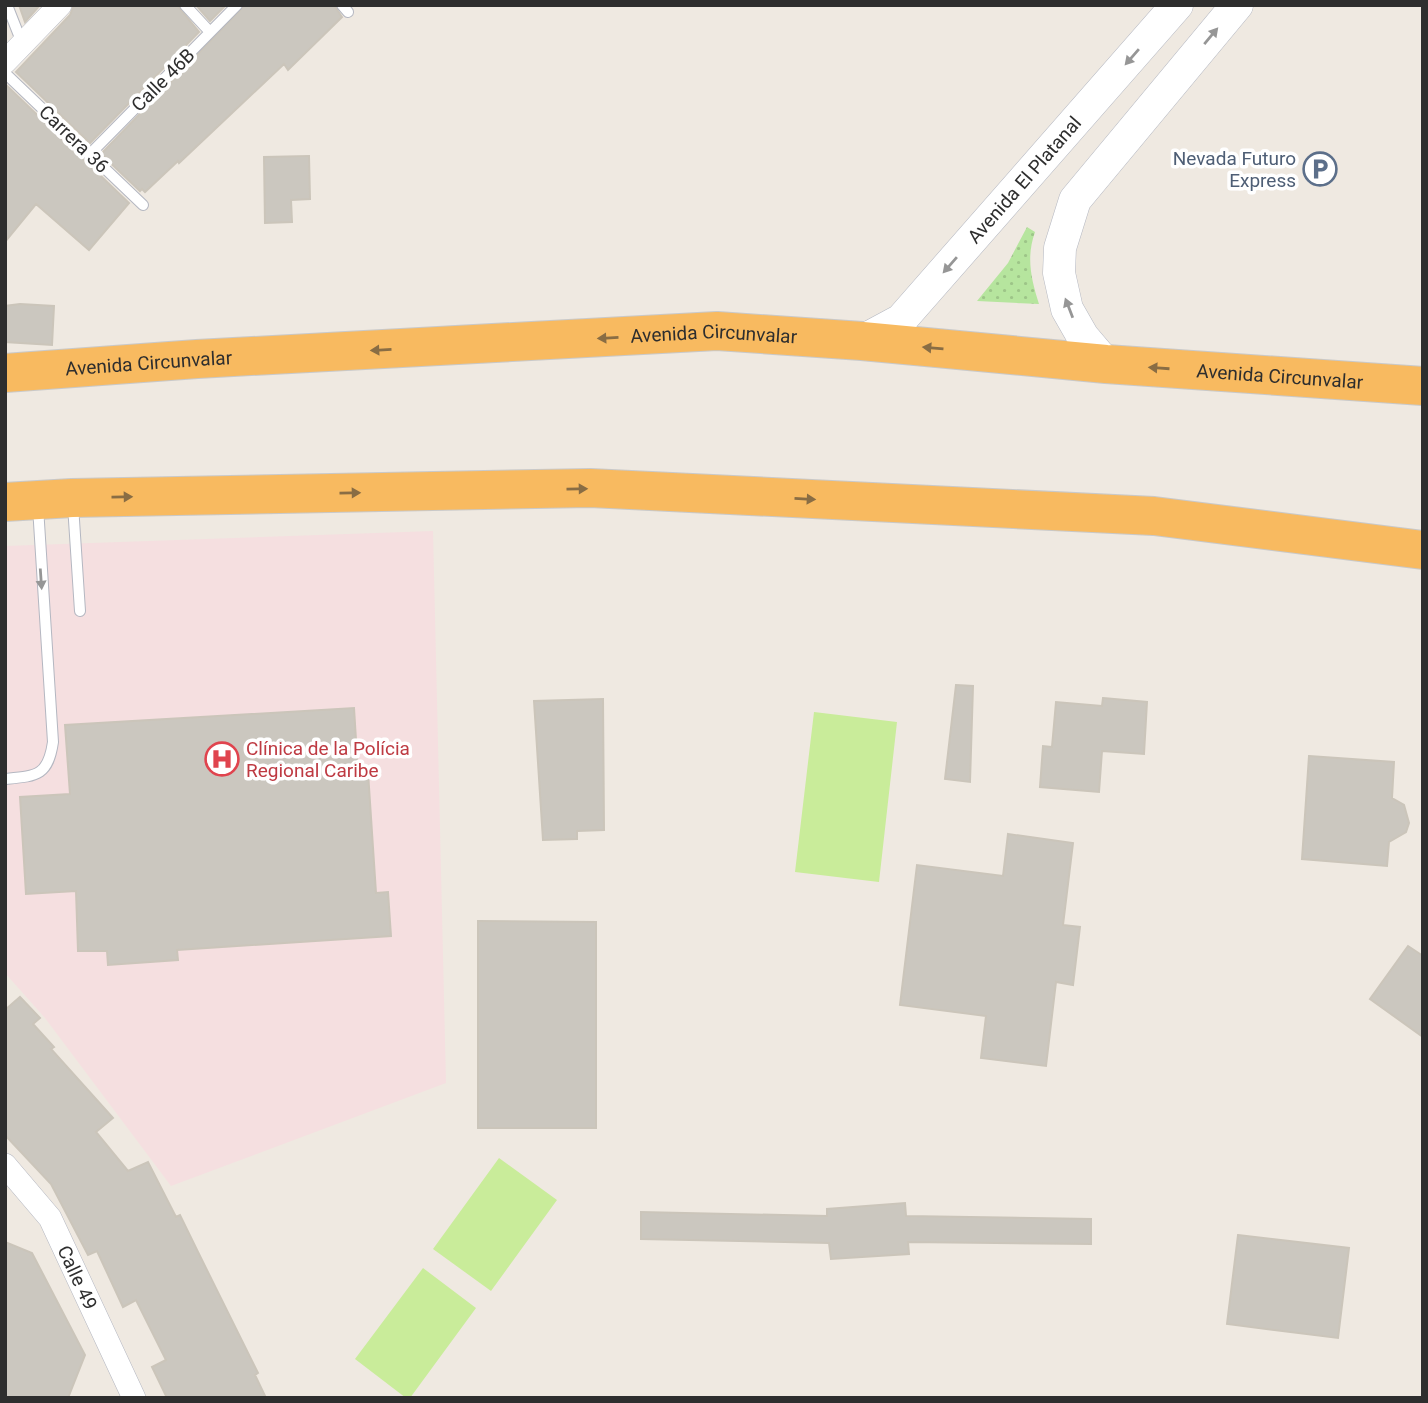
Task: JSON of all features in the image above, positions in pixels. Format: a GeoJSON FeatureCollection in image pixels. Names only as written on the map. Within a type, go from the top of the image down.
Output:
{"type":"FeatureCollection","features":[{"type":"Feature","properties":{"kind":"highway","name":"Avenida Circunvalar"},"geometry":{"type":"LineString","coordinates":[[5,373],[197,359],[717,331],[862,341],[1106,364],[1423,386]]}},
{"type":"Feature","properties":{"kind":"highway"},"geometry":{"type":"LineString","coordinates":[[38,500],[590,488],[1154,516],[1423,550]]}},
{"type":"Feature","properties":{"kind":"main road","name":"Avenida El Platanal"},"geometry":{"type":"LineString","coordinates":[[862,341],[901,320],[1177,5]]}},
{"type":"Feature","properties":{"kind":"main road"},"geometry":{"type":"LineString","coordinates":[[1106,364],[1083,337],[1067,309],[1059,273],[1060,248],[1075,201],[1237,5]]}},
{"type":"Feature","properties":{"kind":"street"},"geometry":{"type":"LineString","coordinates":[[5,62],[60,5]]}},
{"type":"Feature","properties":{"kind":"street","name":"Calle 49"},"geometry":{"type":"LineString","coordinates":[[5,1165],[50,1218],[134,1398]]}},
{"type":"Feature","properties":{"kind":"lane"},"geometry":{"type":"LineString","coordinates":[[7,5],[22,43]]}},
{"type":"Feature","properties":{"kind":"lane"},"geometry":{"type":"LineString","coordinates":[[185,5],[210,32]]}},
{"type":"Feature","properties":{"kind":"lane","name":"Calle 46B"},"geometry":{"type":"LineString","coordinates":[[89,155],[237,5]]}},
{"type":"Feature","properties":{"kind":"lane","name":"Carrera 36"},"geometry":{"type":"LineString","coordinates":[[5,73],[142,205]]}},
{"type":"Feature","properties":{"kind":"lane"},"geometry":{"type":"LineString","coordinates":[[38,500],[80,611]]}},
{"type":"Feature","properties":{"kind":"lane"},"geometry":{"type":"LineString","coordinates":[[5,779],[33,777],[44,771],[51,758],[54,742],[38,500]]}},
{"type":"Feature","properties":{"kind":"shaded area","name":"Clínica de la Polícia Regional Caribe"},"geometry":{"type":"Polygon","coordinates":[[[433,531],[446,1083],[171,1186],[45,1018],[5,973],[5,546],[433,531]]]}},
{"type":"Feature","properties":{"kind":"green space"},"geometry":{"type":"Polygon","coordinates":[[[1027,227],[1035,232],[1031,268],[1039,304],[977,301],[1008,263],[1027,227]]]}},
{"type":"Feature","properties":{"kind":"green space"},"geometry":{"type":"Polygon","coordinates":[[[814,712],[897,722],[879,882],[795,872],[814,712]]]}},
{"type":"Feature","properties":{"kind":"green space"},"geometry":{"type":"Polygon","coordinates":[[[499,1158],[557,1200],[491,1291],[433,1249],[499,1158]]]}},
{"type":"Feature","properties":{"kind":"green space"},"geometry":{"type":"Polygon","coordinates":[[[423,1268],[476,1308],[410,1398],[406,1398],[355,1359],[423,1268]]]}},
{"type":"Feature","properties":{"kind":"building"},"geometry":{"type":"Polygon","coordinates":[[[19,5],[40,5],[25,22],[19,5]]]}},
{"type":"Feature","properties":{"kind":"building"},"geometry":{"type":"Polygon","coordinates":[[[74,5],[177,5],[199,32],[90,143],[16,72],[70,15],[74,5]]]}},
{"type":"Feature","properties":{"kind":"building"},"geometry":{"type":"Polygon","coordinates":[[[196,5],[226,5],[210,21],[196,5]]]}},
{"type":"Feature","properties":{"kind":"building"},"geometry":{"type":"Polygon","coordinates":[[[245,5],[334,5],[342,17],[288,70],[284,64],[179,163],[178,161],[145,192],[142,189],[140,191],[101,154],[245,5]]]}},
{"type":"Feature","properties":{"kind":"building"},"geometry":{"type":"Polygon","coordinates":[[[5,84],[129,203],[89,250],[36,204],[5,242],[5,84]]]}},
{"type":"Feature","properties":{"kind":"building"},"geometry":{"type":"Polygon","coordinates":[[[309,156],[310,199],[291,200],[292,222],[265,223],[264,157],[309,156]]]}},
{"type":"Feature","properties":{"kind":"building"},"geometry":{"type":"Polygon","coordinates":[[[5,306],[54,306],[52,345],[5,342],[5,306]]]}},
{"type":"Feature","properties":{"kind":"building"},"geometry":{"type":"Polygon","coordinates":[[[956,685],[973,686],[970,782],[945,779],[956,685]]]}},
{"type":"Feature","properties":{"kind":"building"},"geometry":{"type":"Polygon","coordinates":[[[1103,698],[1147,702],[1144,754],[1102,751],[1099,792],[1040,787],[1043,746],[1052,747],[1056,702],[1102,706],[1103,698]]]}},
{"type":"Feature","properties":{"kind":"building"},"geometry":{"type":"Polygon","coordinates":[[[603,699],[604,830],[577,831],[577,839],[543,840],[534,701],[603,699]]]}},
{"type":"Feature","properties":{"kind":"building"},"geometry":{"type":"Polygon","coordinates":[[[354,708],[358,772],[368,772],[376,893],[388,892],[391,936],[177,950],[178,960],[108,965],[107,951],[78,951],[76,891],[26,894],[20,797],[70,794],[65,725],[354,708]]]}},
{"type":"Feature","properties":{"kind":"building"},"geometry":{"type":"Polygon","coordinates":[[[1309,756],[1394,762],[1392,798],[1404,805],[1409,823],[1406,832],[1389,842],[1387,866],[1302,859],[1309,756]]]}},
{"type":"Feature","properties":{"kind":"building"},"geometry":{"type":"Polygon","coordinates":[[[1008,834],[1073,843],[1063,925],[1080,927],[1073,985],[1056,982],[1046,1066],[981,1058],[986,1016],[900,1005],[917,865],[1003,876],[1008,834]]]}},
{"type":"Feature","properties":{"kind":"building"},"geometry":{"type":"Polygon","coordinates":[[[478,921],[596,922],[596,1128],[478,1128],[478,921]]]}},
{"type":"Feature","properties":{"kind":"building"},"geometry":{"type":"Polygon","coordinates":[[[1408,946],[1423,956],[1423,1037],[1370,999],[1408,946]]]}},
{"type":"Feature","properties":{"kind":"building"},"geometry":{"type":"Polygon","coordinates":[[[20,997],[40,1018],[33,1024],[54,1047],[51,1049],[113,1118],[96,1132],[128,1171],[148,1162],[176,1217],[180,1215],[258,1373],[255,1375],[266,1398],[167,1398],[152,1367],[166,1360],[136,1300],[123,1307],[97,1251],[88,1255],[51,1184],[5,1135],[5,1010],[20,997]]]}},
{"type":"Feature","properties":{"kind":"building"},"geometry":{"type":"Polygon","coordinates":[[[905,1203],[906,1216],[1091,1219],[1091,1244],[908,1242],[909,1254],[831,1259],[829,1243],[641,1239],[641,1212],[827,1216],[827,1209],[905,1203]]]}},
{"type":"Feature","properties":{"kind":"building"},"geometry":{"type":"Polygon","coordinates":[[[1238,1235],[1349,1248],[1338,1338],[1227,1324],[1238,1235]]]}},
{"type":"Feature","properties":{"kind":"building"},"geometry":{"type":"Polygon","coordinates":[[[5,1242],[32,1253],[85,1355],[68,1398],[5,1398],[5,1242]]]}},
{"type":"Feature","properties":{"kind":"place","name":"Nevada Futuro Express"},"geometry":{"type":"Point","coordinates":[1320,169]}},
{"type":"Feature","properties":{"kind":"place","name":"Clínica de la Polícia Regional Caribe"},"geometry":{"type":"Point","coordinates":[222,759]}}]}
